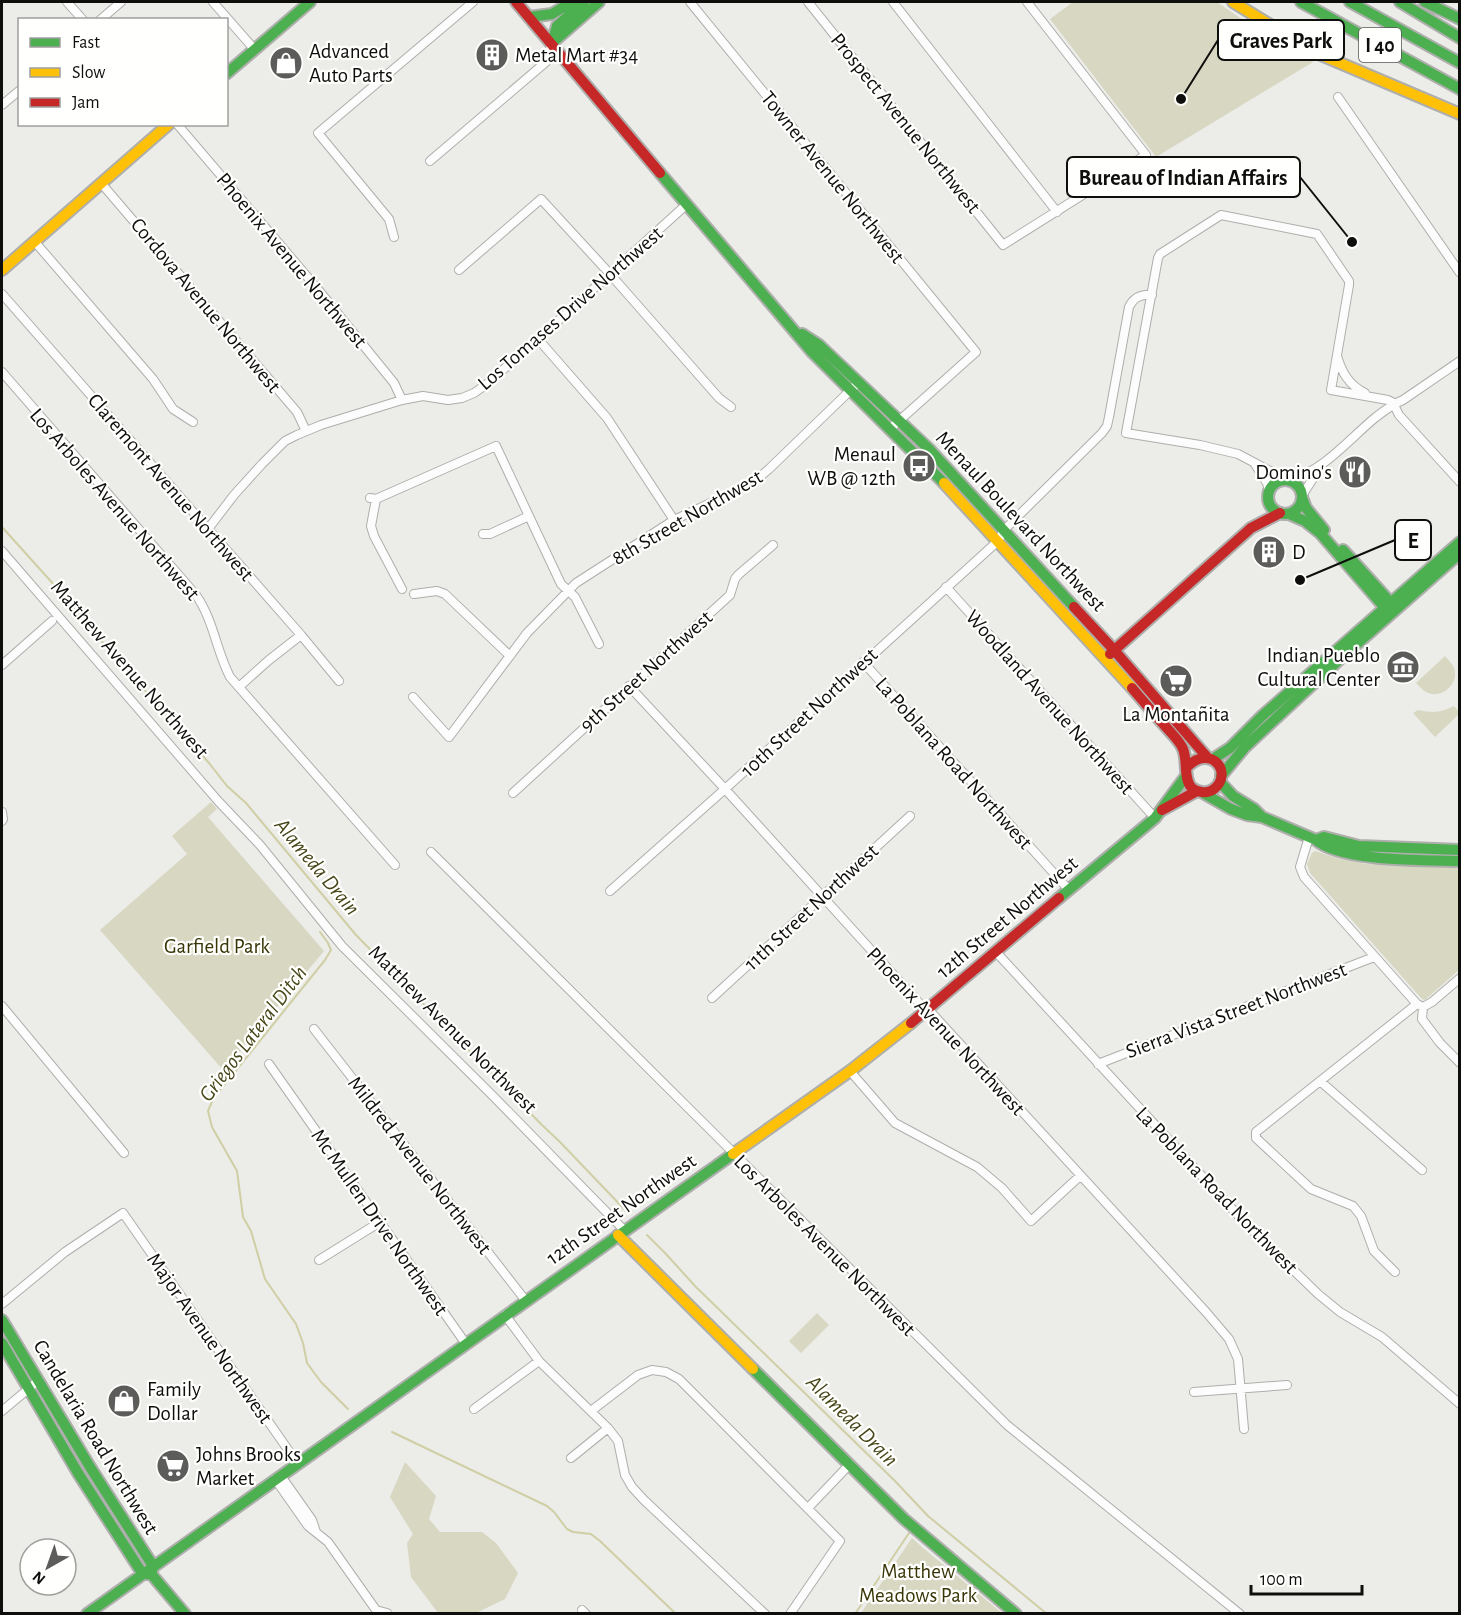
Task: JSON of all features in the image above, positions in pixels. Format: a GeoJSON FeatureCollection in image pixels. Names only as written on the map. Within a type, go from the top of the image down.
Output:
{"type":"FeatureCollection","features":[{"type":"Feature","properties":{"kind":"main road"},"geometry":{"type":"LineString","coordinates":[[228,72],[310,2]]}},
{"type":"Feature","properties":{"kind":"main road","name":"Menaul Boulevard Northwest"},"geometry":{"type":"LineString","coordinates":[[516,2],[812,352],[900,420],[929,449],[1004,530],[1109,654]]}},
{"type":"Feature","properties":{"kind":"main road"},"geometry":{"type":"LineString","coordinates":[[529,17],[546,17],[556,14],[572,2]]}},
{"type":"Feature","properties":{"kind":"main road"},"geometry":{"type":"LineString","coordinates":[[552,43],[557,26],[584,2]]}},
{"type":"Feature","properties":{"kind":"main road"},"geometry":{"type":"LineString","coordinates":[[552,43],[599,2]]}},
{"type":"Feature","properties":{"kind":"main road"},"geometry":{"type":"LineString","coordinates":[[1233,2],[1314,51],[1460,114]]}},
{"type":"Feature","properties":{"kind":"main road","name":"I 40"},"geometry":{"type":"LineString","coordinates":[[1301,2],[1460,88]]}},
{"type":"Feature","properties":{"kind":"main road","name":"I 40"},"geometry":{"type":"LineString","coordinates":[[1350,2],[1460,63]]}},
{"type":"Feature","properties":{"kind":"main road"},"geometry":{"type":"LineString","coordinates":[[1400,2],[1460,38]]}},
{"type":"Feature","properties":{"kind":"main road"},"geometry":{"type":"LineString","coordinates":[[1425,2],[1460,19]]}},
{"type":"Feature","properties":{"kind":"main road"},"geometry":{"type":"LineString","coordinates":[[2,270],[167,126]]}},
{"type":"Feature","properties":{"kind":"main road","name":"Menaul Boulevard Northwest"},"geometry":{"type":"LineString","coordinates":[[855,385],[891,428],[998,541],[1210,758]]}},
{"type":"Feature","properties":{"kind":"main road"},"geometry":{"type":"LineString","coordinates":[[1251,528],[1275,483],[1288,480],[1299,485],[1311,514],[1390,607]]}},
{"type":"Feature","properties":{"kind":"main road"},"geometry":{"type":"LineString","coordinates":[[1269,496],[1275,510],[1305,521],[1320,533],[1390,607]]}},
{"type":"Feature","properties":{"kind":"main road"},"geometry":{"type":"LineString","coordinates":[[1303,497],[1298,509],[1251,528],[1109,654],[1183,748],[1188,784],[1213,800],[1253,817],[1262,817],[1313,839],[1323,846],[1354,854],[1400,860],[1460,861]]}},
{"type":"Feature","properties":{"kind":"main road"},"geometry":{"type":"LineString","coordinates":[[1200,792],[1214,789],[1245,747],[1460,542]]}},
{"type":"Feature","properties":{"kind":"main road"},"geometry":{"type":"LineString","coordinates":[[1187,772],[1196,759],[1210,758],[1230,748],[1262,716],[1390,607],[1460,553]]}},
{"type":"Feature","properties":{"kind":"main road"},"geometry":{"type":"LineString","coordinates":[[1210,758],[1220,768],[1221,779],[1232,796],[1256,810],[1262,817]]}},
{"type":"Feature","properties":{"kind":"main road","name":"12th Street Northwest"},"geometry":{"type":"LineString","coordinates":[[1157,815],[1187,772]]}},
{"type":"Feature","properties":{"kind":"main road","name":"12th Street Northwest"},"geometry":{"type":"LineString","coordinates":[[87,1614],[850,1071],[928,1009],[1157,815],[1200,792]]}},
{"type":"Feature","properties":{"kind":"main road"},"geometry":{"type":"LineString","coordinates":[[1313,839],[1324,837],[1359,846],[1460,850]]}},
{"type":"Feature","properties":{"kind":"main road","name":"Matthew Avenue Northwest"},"geometry":{"type":"LineString","coordinates":[[621,1233],[917,1531],[1016,1614]]}},
{"type":"Feature","properties":{"kind":"main road","name":"Candelaria Road Northwest"},"geometry":{"type":"LineString","coordinates":[[2,1320],[149,1571]]}},
{"type":"Feature","properties":{"kind":"main road","name":"Candelaria Road Northwest"},"geometry":{"type":"LineString","coordinates":[[2,1343],[78,1473],[149,1571],[185,1614]]}},
{"type":"Feature","properties":{"kind":"street"},"geometry":{"type":"LineString","coordinates":[[67,2],[81,18]]}},
{"type":"Feature","properties":{"kind":"street"},"geometry":{"type":"LineString","coordinates":[[102,18],[121,2]]}},
{"type":"Feature","properties":{"kind":"street"},"geometry":{"type":"LineString","coordinates":[[213,2],[227,18]]}},
{"type":"Feature","properties":{"kind":"street"},"geometry":{"type":"LineString","coordinates":[[394,237],[389,219],[318,133],[473,2]]}},
{"type":"Feature","properties":{"kind":"street","name":"Towner Avenue Northwest"},"geometry":{"type":"LineString","coordinates":[[690,2],[976,352],[900,420]]}},
{"type":"Feature","properties":{"kind":"street","name":"Prospect Avenue Northwest"},"geometry":{"type":"LineString","coordinates":[[808,2],[1003,245],[1057,212]]}},
{"type":"Feature","properties":{"kind":"street"},"geometry":{"type":"LineString","coordinates":[[893,2],[1057,212],[1146,155],[1027,2]]}},
{"type":"Feature","properties":{"kind":"street"},"geometry":{"type":"LineString","coordinates":[[228,19],[255,50]]}},
{"type":"Feature","properties":{"kind":"street"},"geometry":{"type":"LineString","coordinates":[[430,161],[546,62],[552,43]]}},
{"type":"Feature","properties":{"kind":"street"},"geometry":{"type":"LineString","coordinates":[[2,105],[18,92]]}},
{"type":"Feature","properties":{"kind":"street"},"geometry":{"type":"LineString","coordinates":[[1338,96],[1460,273]]}},
{"type":"Feature","properties":{"kind":"street","name":"Phoenix Avenue Northwest"},"geometry":{"type":"LineString","coordinates":[[179,126],[316,287],[394,383],[402,400]]}},
{"type":"Feature","properties":{"kind":"street","name":"Cordova Avenue Northwest"},"geometry":{"type":"LineString","coordinates":[[101,183],[297,412],[306,431]]}},
{"type":"Feature","properties":{"kind":"street"},"geometry":{"type":"LineString","coordinates":[[459,270],[541,199],[719,398],[731,407]]}},
{"type":"Feature","properties":{"kind":"street","name":"Los Tomases Drive Northwest"},"geometry":{"type":"LineString","coordinates":[[208,529],[234,495],[285,441],[321,425],[402,400],[423,396],[448,400],[474,393],[538,339],[686,205]]}},
{"type":"Feature","properties":{"kind":"street"},"geometry":{"type":"LineString","coordinates":[[1460,361],[1403,400],[1394,403],[1316,469],[1288,480],[1238,454],[1126,433],[1160,254],[1221,215],[1317,234],[1349,285],[1330,390],[1389,400],[1394,403],[1400,415],[1460,482]]}},
{"type":"Feature","properties":{"kind":"street"},"geometry":{"type":"LineString","coordinates":[[35,242],[153,379],[173,408],[193,422]]}},
{"type":"Feature","properties":{"kind":"street","name":"Claremont Avenue Northwest"},"geometry":{"type":"LineString","coordinates":[[2,294],[339,681]]}},
{"type":"Feature","properties":{"kind":"street","name":"10th Street Northwest"},"geometry":{"type":"LineString","coordinates":[[610,891],[998,541],[1004,530],[1102,433],[1107,426],[1129,307],[1139,296],[1146,294],[1152,296]]}},
{"type":"Feature","properties":{"kind":"street"},"geometry":{"type":"LineString","coordinates":[[538,339],[607,418],[674,520]]}},
{"type":"Feature","properties":{"kind":"street"},"geometry":{"type":"LineString","coordinates":[[1337,355],[1342,370],[1351,384],[1371,397]]}},
{"type":"Feature","properties":{"kind":"street","name":"Los Arboles Avenue Northwest"},"geometry":{"type":"LineString","coordinates":[[2,372],[196,595],[206,609],[223,663],[231,677],[395,865]]}},
{"type":"Feature","properties":{"kind":"street","name":"8th Street Northwest"},"geometry":{"type":"LineString","coordinates":[[413,697],[449,737],[527,633],[568,591],[586,576],[674,520],[755,481],[855,385]]}},
{"type":"Feature","properties":{"kind":"street"},"geometry":{"type":"LineString","coordinates":[[891,428],[900,420]]}},
{"type":"Feature","properties":{"kind":"street"},"geometry":{"type":"LineString","coordinates":[[402,589],[374,536],[371,526],[373,499],[496,446],[561,584],[575,597],[598,644]]}},
{"type":"Feature","properties":{"kind":"street"},"geometry":{"type":"LineString","coordinates":[[1254,463],[1267,483],[1269,496]]}},
{"type":"Feature","properties":{"kind":"street"},"geometry":{"type":"LineString","coordinates":[[1303,497],[1316,469]]}},
{"type":"Feature","properties":{"kind":"street"},"geometry":{"type":"LineString","coordinates":[[483,534],[490,534],[529,516]]}},
{"type":"Feature","properties":{"kind":"street","name":"9th Street Northwest"},"geometry":{"type":"LineString","coordinates":[[513,793],[730,595],[738,575],[773,545]]}},
{"type":"Feature","properties":{"kind":"street","name":"Matthew Avenue Northwest"},"geometry":{"type":"LineString","coordinates":[[2,551],[219,802],[260,845],[342,946],[493,1096],[621,1233]]}},
{"type":"Feature","properties":{"kind":"street","name":"Woodland Avenue Northwest"},"geometry":{"type":"LineString","coordinates":[[946,587],[1157,815]]}},
{"type":"Feature","properties":{"kind":"street"},"geometry":{"type":"LineString","coordinates":[[414,594],[437,591],[445,594],[510,656]]}},
{"type":"Feature","properties":{"kind":"street"},"geometry":{"type":"LineString","coordinates":[[2,665],[52,621]]}},
{"type":"Feature","properties":{"kind":"street"},"geometry":{"type":"LineString","coordinates":[[240,686],[301,635]]}},
{"type":"Feature","properties":{"kind":"street","name":"La Poblana Road Northwest"},"geometry":{"type":"LineString","coordinates":[[863,662],[1069,890]]}},
{"type":"Feature","properties":{"kind":"street","name":"Phoenix Avenue Northwest"},"geometry":{"type":"LineString","coordinates":[[629,686],[1206,1312],[1228,1339],[1238,1359],[1244,1429]]}},
{"type":"Feature","properties":{"kind":"street","name":"11th Street Northwest"},"geometry":{"type":"LineString","coordinates":[[712,998],[910,816]]}},
{"type":"Feature","properties":{"kind":"street"},"geometry":{"type":"LineString","coordinates":[[1313,839],[1300,867],[1304,877],[1420,1006],[1422,1019],[1440,1043],[1460,1063]]}},
{"type":"Feature","properties":{"kind":"street","name":"Los Arboles Avenue Northwest"},"geometry":{"type":"LineString","coordinates":[[431,852],[1007,1425],[1240,1614]]}},
{"type":"Feature","properties":{"kind":"street","name":"La Poblana Road Northwest"},"geometry":{"type":"LineString","coordinates":[[996,952],[1246,1225],[1318,1294],[1340,1312],[1382,1337],[1460,1404]]}},
{"type":"Feature","properties":{"kind":"street","name":"Sierra Vista Street Northwest"},"geometry":{"type":"LineString","coordinates":[[1098,1064],[1374,957]]}},
{"type":"Feature","properties":{"kind":"street"},"geometry":{"type":"LineString","coordinates":[[1395,1272],[1374,1251],[1361,1216],[1353,1206],[1311,1189],[1256,1138],[1256,1132],[1420,1006],[1432,1002],[1458,981]]}},
{"type":"Feature","properties":{"kind":"street"},"geometry":{"type":"LineString","coordinates":[[2,1006],[124,1153]]}},
{"type":"Feature","properties":{"kind":"street","name":"Mildred Avenue Northwest"},"geometry":{"type":"LineString","coordinates":[[314,1029],[525,1301]]}},
{"type":"Feature","properties":{"kind":"street","name":"Mc Mullen Drive Northwest"},"geometry":{"type":"LineString","coordinates":[[269,1064],[465,1344]]}},
{"type":"Feature","properties":{"kind":"street"},"geometry":{"type":"LineString","coordinates":[[850,1071],[895,1123],[977,1167],[1002,1188],[1031,1221],[1080,1176]]}},
{"type":"Feature","properties":{"kind":"street"},"geometry":{"type":"LineString","coordinates":[[1320,1081],[1422,1170]]}},
{"type":"Feature","properties":{"kind":"street","name":"Major Avenue Northwest"},"geometry":{"type":"LineString","coordinates":[[2,1304],[65,1252],[123,1213],[298,1464]]}},
{"type":"Feature","properties":{"kind":"street"},"geometry":{"type":"LineString","coordinates":[[319,1260],[380,1222]]}},
{"type":"Feature","properties":{"kind":"street"},"geometry":{"type":"LineString","coordinates":[[505,1315],[538,1361],[608,1428],[618,1441],[625,1475],[632,1487],[765,1614]]}},
{"type":"Feature","properties":{"kind":"street"},"geometry":{"type":"LineString","coordinates":[[474,1408],[538,1361]]}},
{"type":"Feature","properties":{"kind":"street"},"geometry":{"type":"LineString","coordinates":[[591,1412],[638,1375],[652,1370],[666,1372],[686,1386],[808,1508],[840,1541],[790,1614]]}},
{"type":"Feature","properties":{"kind":"street"},"geometry":{"type":"LineString","coordinates":[[2,1411],[39,1380]]}},
{"type":"Feature","properties":{"kind":"street"},"geometry":{"type":"LineString","coordinates":[[1194,1392],[1287,1385]]}},
{"type":"Feature","properties":{"kind":"street"},"geometry":{"type":"LineString","coordinates":[[571,1458],[608,1428]]}},
{"type":"Feature","properties":{"kind":"street"},"geometry":{"type":"LineString","coordinates":[[808,1508],[850,1464]]}},
{"type":"Feature","properties":{"kind":"street"},"geometry":{"type":"LineString","coordinates":[[278,1478],[312,1520],[317,1533],[328,1542],[376,1610],[387,1613]]}},
{"type":"Feature","properties":{"kind":"green space"},"geometry":{"type":"Polygon","coordinates":[[[1073,2],[1217,2],[1266,36],[1313,62],[1156,157],[1050,19],[1073,2]]]}},
{"type":"Feature","properties":{"kind":"green space"},"geometry":{"type":"Polygon","coordinates":[[[1445,656],[1454,668],[1453,682],[1448,689],[1440,693],[1432,694],[1423,690],[1416,683],[1445,656]]]}},
{"type":"Feature","properties":{"kind":"green space"},"geometry":{"type":"Polygon","coordinates":[[[1454,706],[1459,714],[1435,737],[1413,713],[1418,710],[1440,711],[1454,706]]]}},
{"type":"Feature","properties":{"kind":"green space","name":"Garfield Park"},"geometry":{"type":"Polygon","coordinates":[[[211,802],[217,809],[208,817],[324,951],[224,1071],[100,930],[187,854],[172,836],[211,802]]]}},
{"type":"Feature","properties":{"kind":"green space"},"geometry":{"type":"Polygon","coordinates":[[[1315,851],[1366,864],[1459,868],[1459,970],[1425,1000],[1422,999],[1310,873],[1307,864],[1315,851]]]}},
{"type":"Feature","properties":{"kind":"green space"},"geometry":{"type":"Polygon","coordinates":[[[817,1313],[829,1325],[801,1353],[789,1341],[817,1313]]]}},
{"type":"Feature","properties":{"kind":"green space"},"geometry":{"type":"Polygon","coordinates":[[[405,1462],[436,1496],[429,1519],[440,1532],[482,1532],[496,1543],[518,1573],[505,1599],[476,1613],[438,1613],[411,1577],[407,1543],[413,1534],[390,1497],[405,1462]]]}},
{"type":"Feature","properties":{"kind":"green space","name":"Matthew Meadows Park"},"geometry":{"type":"Polygon","coordinates":[[[912,1538],[923,1548],[1002,1613],[861,1613],[912,1538]]]}},
{"type":"Feature","properties":{"kind":"waterway","name":"Alameda Drain"},"geometry":{"type":"LineString","coordinates":[[2,527],[227,786],[246,803],[356,935],[626,1211]]}},
{"type":"Feature","properties":{"kind":"waterway","name":"Griegos Lateral Ditch"},"geometry":{"type":"LineString","coordinates":[[320,932],[331,950],[325,960],[213,1099],[208,1111],[212,1127],[237,1171],[243,1217],[251,1231],[265,1279],[296,1324],[307,1363],[321,1382],[348,1409]]}},
{"type":"Feature","properties":{"kind":"waterway","name":"Alameda Drain"},"geometry":{"type":"LineString","coordinates":[[647,1235],[695,1286],[928,1516],[1047,1614]]}},
{"type":"Feature","properties":{"kind":"waterway","name":"Griegos Lateral Ditch"},"geometry":{"type":"LineString","coordinates":[[392,1432],[547,1506],[567,1529],[591,1534],[676,1614]]}},
{"type":"Feature","properties":{"kind":"waterway"},"geometry":{"type":"LineString","coordinates":[[855,1614],[909,1533]]}},
{"type":"Feature","properties":{"kind":"traffic: fast"},"geometry":{"type":"LineString","coordinates":[[228,72],[310,2]]}},
{"type":"Feature","properties":{"kind":"traffic: fast"},"geometry":{"type":"LineString","coordinates":[[529,17],[552,14],[572,2]]}},
{"type":"Feature","properties":{"kind":"traffic: fast"},"geometry":{"type":"LineString","coordinates":[[552,43],[557,26],[584,2]]}},
{"type":"Feature","properties":{"kind":"traffic: fast"},"geometry":{"type":"LineString","coordinates":[[552,43],[599,2]]}},
{"type":"Feature","properties":{"kind":"traffic: fast"},"geometry":{"type":"LineString","coordinates":[[1301,2],[1460,89]]}},
{"type":"Feature","properties":{"kind":"traffic: fast"},"geometry":{"type":"LineString","coordinates":[[1350,2],[1460,63]]}},
{"type":"Feature","properties":{"kind":"traffic: fast"},"geometry":{"type":"LineString","coordinates":[[1400,2],[1460,38]]}},
{"type":"Feature","properties":{"kind":"traffic: fast"},"geometry":{"type":"LineString","coordinates":[[1425,2],[1460,19]]}},
{"type":"Feature","properties":{"kind":"traffic: fast"},"geometry":{"type":"LineString","coordinates":[[660,173],[812,352],[944,483]]}},
{"type":"Feature","properties":{"kind":"traffic: fast"},"geometry":{"type":"LineString","coordinates":[[802,334],[819,345],[929,449],[1074,607]]}},
{"type":"Feature","properties":{"kind":"traffic: fast"},"geometry":{"type":"LineString","coordinates":[[1285,480],[1297,485],[1302,497],[1297,509],[1285,514],[1273,509],[1268,497],[1273,485],[1285,480]]}},
{"type":"Feature","properties":{"kind":"traffic: fast"},"geometry":{"type":"LineString","coordinates":[[1303,500],[1306,508],[1324,530]]}},
{"type":"Feature","properties":{"kind":"traffic: fast"},"geometry":{"type":"LineString","coordinates":[[1289,514],[1305,521],[1320,533],[1385,608],[1392,610]]}},
{"type":"Feature","properties":{"kind":"traffic: fast"},"geometry":{"type":"LineString","coordinates":[[1213,759],[1230,748],[1262,716],[1460,542]]}},
{"type":"Feature","properties":{"kind":"traffic: fast"},"geometry":{"type":"LineString","coordinates":[[1343,550],[1393,608]]}},
{"type":"Feature","properties":{"kind":"traffic: fast"},"geometry":{"type":"LineString","coordinates":[[1221,776],[1245,747],[1342,657],[1460,553]]}},
{"type":"Feature","properties":{"kind":"traffic: fast"},"geometry":{"type":"LineString","coordinates":[[1059,898],[1155,818],[1186,776]]}},
{"type":"Feature","properties":{"kind":"traffic: fast"},"geometry":{"type":"LineString","coordinates":[[1220,782],[1233,796],[1262,817]]}},
{"type":"Feature","properties":{"kind":"traffic: fast"},"geometry":{"type":"LineString","coordinates":[[1203,793],[1231,809],[1247,815],[1262,817],[1344,852],[1406,860],[1460,861]]}},
{"type":"Feature","properties":{"kind":"traffic: fast"},"geometry":{"type":"LineString","coordinates":[[1316,840],[1324,837],[1359,846],[1460,850]]}},
{"type":"Feature","properties":{"kind":"traffic: fast"},"geometry":{"type":"LineString","coordinates":[[87,1614],[733,1154]]}},
{"type":"Feature","properties":{"kind":"traffic: fast"},"geometry":{"type":"LineString","coordinates":[[2,1320],[90,1467],[153,1566],[152,1572]]}},
{"type":"Feature","properties":{"kind":"traffic: fast"},"geometry":{"type":"LineString","coordinates":[[2,1343],[78,1473],[142,1573],[152,1575],[185,1614]]}},
{"type":"Feature","properties":{"kind":"traffic: fast"},"geometry":{"type":"LineString","coordinates":[[753,1369],[904,1519],[1016,1614]]}},
{"type":"Feature","properties":{"kind":"traffic: slow"},"geometry":{"type":"LineString","coordinates":[[1233,2],[1314,52],[1460,114]]}},
{"type":"Feature","properties":{"kind":"traffic: slow"},"geometry":{"type":"LineString","coordinates":[[2,270],[167,126]]}},
{"type":"Feature","properties":{"kind":"traffic: slow"},"geometry":{"type":"LineString","coordinates":[[944,483],[1132,688]]}},
{"type":"Feature","properties":{"kind":"traffic: slow"},"geometry":{"type":"LineString","coordinates":[[733,1154],[850,1071],[911,1023]]}},
{"type":"Feature","properties":{"kind":"traffic: slow"},"geometry":{"type":"LineString","coordinates":[[618,1235],[753,1369]]}},
{"type":"Feature","properties":{"kind":"traffic: jam"},"geometry":{"type":"LineString","coordinates":[[516,2],[660,173]]}},
{"type":"Feature","properties":{"kind":"traffic: jam"},"geometry":{"type":"LineString","coordinates":[[1110,654],[1251,528],[1280,513]]}},
{"type":"Feature","properties":{"kind":"traffic: jam"},"geometry":{"type":"LineString","coordinates":[[1074,607],[1207,757]]}},
{"type":"Feature","properties":{"kind":"traffic: jam"},"geometry":{"type":"LineString","coordinates":[[1132,688],[1182,746],[1189,785],[1194,790],[1209,792],[1220,782],[1221,769],[1211,759],[1196,760],[1187,767]]}},
{"type":"Feature","properties":{"kind":"traffic: jam"},"geometry":{"type":"LineString","coordinates":[[1162,810],[1197,791]]}},
{"type":"Feature","properties":{"kind":"traffic: jam"},"geometry":{"type":"LineString","coordinates":[[911,1023],[1059,898]]}},
{"type":"Feature","properties":{"kind":"place","name":"Metal Mart #34"},"geometry":{"type":"Point","coordinates":[492,55]}},
{"type":"Feature","properties":{"kind":"place","name":"Advanced Auto Parts"},"geometry":{"type":"Point","coordinates":[286,63]}},
{"type":"Feature","properties":{"kind":"place","name":"Graves Park"},"geometry":{"type":"Point","coordinates":[1181,99]}},
{"type":"Feature","properties":{"kind":"place","name":"Bureau of Indian Affairs"},"geometry":{"type":"Point","coordinates":[1352,242]}},
{"type":"Feature","properties":{"kind":"place","name":"Menaul WB @ 12th"},"geometry":{"type":"Point","coordinates":[919,466]}},
{"type":"Feature","properties":{"kind":"place","name":"Domino's"},"geometry":{"type":"Point","coordinates":[1355,472]}},
{"type":"Feature","properties":{"kind":"place","name":"D"},"geometry":{"type":"Point","coordinates":[1269,552]}},
{"type":"Feature","properties":{"kind":"place","name":"E"},"geometry":{"type":"Point","coordinates":[1300,580]}},
{"type":"Feature","properties":{"kind":"place","name":"Indian Pueblo Cultural Center"},"geometry":{"type":"Point","coordinates":[1403,667]}},
{"type":"Feature","properties":{"kind":"place","name":"La Montañita"},"geometry":{"type":"Point","coordinates":[1176,681]}},
{"type":"Feature","properties":{"kind":"place","name":"Family Dollar"},"geometry":{"type":"Point","coordinates":[124,1401]}},
{"type":"Feature","properties":{"kind":"place","name":"Johns Brooks Market"},"geometry":{"type":"Point","coordinates":[173,1466]}}]}
